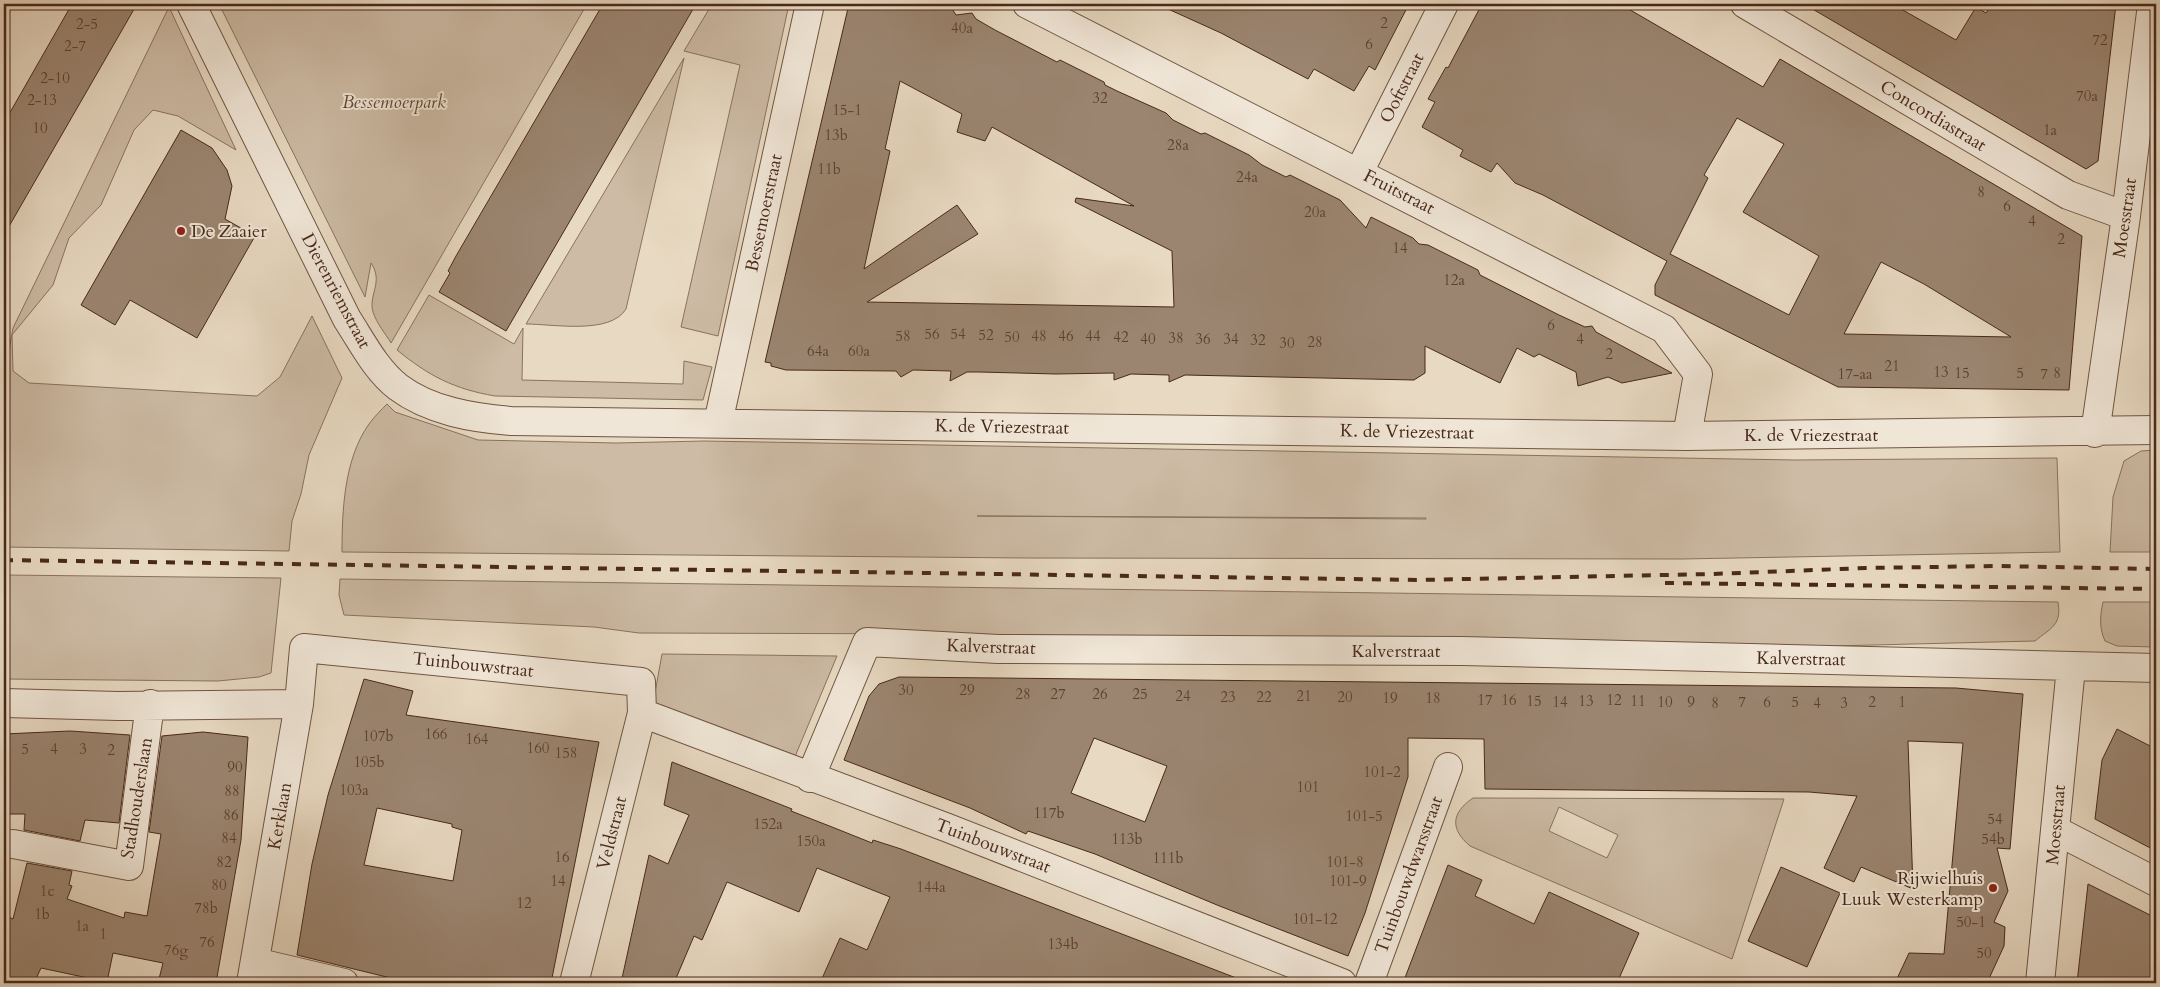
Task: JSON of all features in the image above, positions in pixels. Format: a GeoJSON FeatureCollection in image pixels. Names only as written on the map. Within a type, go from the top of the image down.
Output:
{"type":"FeatureCollection","features":[{"type":"Feature","properties":{"kind":"street","name":"Dierenriemstraat"},"geometry":{"type":"LineString","coordinates":[[191,4],[347,319],[377,365],[398,386],[442,408],[488,419],[718,423]]}},
{"type":"Feature","properties":{"kind":"street","name":"Bessemoerstraat"},"geometry":{"type":"LineString","coordinates":[[718,423],[810,4]]}},
{"type":"Feature","properties":{"kind":"street","name":"Fruitstraat"},"geometry":{"type":"LineString","coordinates":[[1027,4],[1664,329],[1698,374],[1688,436]]}},
{"type":"Feature","properties":{"kind":"street","name":"Ooftstraat"},"geometry":{"type":"LineString","coordinates":[[1359,172],[1444,4]]}},
{"type":"Feature","properties":{"kind":"street","name":"Concordiastraat"},"geometry":{"type":"LineString","coordinates":[[1745,4],[2068,195],[2126,216]]}},
{"type":"Feature","properties":{"kind":"street","name":"Moesstraat"},"geometry":{"type":"LineString","coordinates":[[2095,432],[2126,216],[2152,4]]}},
{"type":"Feature","properties":{"kind":"street","name":"K. de Vriezestraat"},"geometry":{"type":"LineString","coordinates":[[718,423],[1688,436],[2156,430]]}},
{"type":"Feature","properties":{"kind":"street","name":"Kalverstraat"},"geometry":{"type":"LineString","coordinates":[[810,778],[867,642],[998,649],[1462,651],[2071,667]]}},
{"type":"Feature","properties":{"kind":"street","name":"Tuinbouwstraat"},"geometry":{"type":"LineString","coordinates":[[304,648],[641,682]]}},
{"type":"Feature","properties":{"kind":"street","name":"Kerklaan"},"geometry":{"type":"LineString","coordinates":[[253,973],[299,704],[304,648]]}},
{"type":"Feature","properties":{"kind":"street","name":"Moesstraat"},"geometry":{"type":"LineString","coordinates":[[2040,983],[2071,667]]}},
{"type":"Feature","properties":{"kind":"street"},"geometry":{"type":"LineString","coordinates":[[2071,667],[2156,668]]}},
{"type":"Feature","properties":{"kind":"street","name":"Veldstraat"},"geometry":{"type":"LineString","coordinates":[[574,983],[642,713],[641,682]]}},
{"type":"Feature","properties":{"kind":"street"},"geometry":{"type":"LineString","coordinates":[[4,703],[118,706],[150,704],[299,704]]}},
{"type":"Feature","properties":{"kind":"street","name":"Stadhouderslaan"},"geometry":{"type":"LineString","coordinates":[[13,844],[129,866],[150,704]]}},
{"type":"Feature","properties":{"kind":"street","name":"Tuinbouwstraat"},"geometry":{"type":"LineString","coordinates":[[642,713],[810,778],[948,828],[1342,983]]}},
{"type":"Feature","properties":{"kind":"street","name":"Tuinbouwdwarsstraat"},"geometry":{"type":"LineString","coordinates":[[1370,983],[1448,767]]}},
{"type":"Feature","properties":{"kind":"street"},"geometry":{"type":"LineString","coordinates":[[2055,830],[2156,882]]}},
{"type":"Feature","properties":{"kind":"street"},"geometry":{"type":"LineString","coordinates":[[253,973],[344,983]]}},
{"type":"Feature","properties":{"kind":"green space","name":"Bessemoerpark"},"geometry":{"type":"Polygon","coordinates":[[[219,4],[587,4],[391,343],[373,312],[372,300],[376,282],[375,270],[371,263],[365,297],[219,4]]]}},
{"type":"Feature","properties":{"kind":"green space"},"geometry":{"type":"Polygon","coordinates":[[[712,4],[789,4],[718,336],[681,327],[740,65],[684,51],[712,4]]]}},
{"type":"Feature","properties":{"kind":"green space"},"geometry":{"type":"Polygon","coordinates":[[[169,7],[236,150],[178,116],[153,110],[134,130],[101,205],[69,238],[53,285],[12,335],[13,371],[29,383],[257,396],[280,377],[312,316],[342,378],[309,455],[301,494],[292,521],[289,551],[4,547],[4,378],[13,328],[169,7]]]}},
{"type":"Feature","properties":{"kind":"green space"},"geometry":{"type":"Polygon","coordinates":[[[684,58],[626,309],[618,317],[594,325],[526,324],[684,58]]]}},
{"type":"Feature","properties":{"kind":"green space"},"geometry":{"type":"Polygon","coordinates":[[[429,295],[514,344],[523,328],[522,380],[683,384],[684,361],[712,367],[703,400],[495,396],[467,390],[431,374],[397,350],[429,295]]]}},
{"type":"Feature","properties":{"kind":"green space"},"geometry":{"type":"Polygon","coordinates":[[[387,404],[395,412],[478,440],[616,443],[704,441],[1795,460],[2057,458],[2060,552],[1682,559],[1027,558],[342,552],[344,503],[349,469],[361,438],[371,421],[387,404]],[[977,516],[1426,519],[1426,518],[977,516]]]}},
{"type":"Feature","properties":{"kind":"green space"},"geometry":{"type":"Polygon","coordinates":[[[2156,450],[2156,552],[2110,552],[2113,497],[2124,461],[2141,451],[2156,450]]]}},
{"type":"Feature","properties":{"kind":"green space"},"geometry":{"type":"Polygon","coordinates":[[[4,575],[281,578],[271,673],[259,677],[218,681],[4,679],[4,575]]]}},
{"type":"Feature","properties":{"kind":"green space"},"geometry":{"type":"Polygon","coordinates":[[[340,579],[2058,602],[2059,610],[2057,621],[2054,625],[2035,641],[1751,648],[969,634],[639,633],[594,627],[344,615],[339,595],[340,579]]]}},
{"type":"Feature","properties":{"kind":"green space"},"geometry":{"type":"Polygon","coordinates":[[[2103,602],[2156,602],[2156,647],[2117,646],[2105,641],[2101,622],[2103,602]]]}},
{"type":"Feature","properties":{"kind":"green space"},"geometry":{"type":"Polygon","coordinates":[[[662,654],[837,656],[794,759],[653,704],[662,654]]]}},
{"type":"Feature","properties":{"kind":"green space"},"geometry":{"type":"Polygon","coordinates":[[[1473,798],[1784,799],[1732,959],[1470,846],[1463,840],[1456,827],[1457,815],[1473,798]],[[1559,807],[1549,831],[1607,858],[1618,835],[1559,807]]]}},
{"type":"Feature","properties":{"kind":"building"},"geometry":{"type":"Polygon","coordinates":[[[72,4],[137,4],[4,235],[4,123],[72,4]]]}},
{"type":"Feature","properties":{"kind":"building"},"geometry":{"type":"Polygon","coordinates":[[[603,4],[696,4],[506,331],[439,292],[450,273],[448,271],[456,256],[603,4]]]}},
{"type":"Feature","properties":{"kind":"building"},"geometry":{"type":"Polygon","coordinates":[[[849,4],[949,4],[956,15],[972,13],[976,19],[995,30],[1057,62],[1060,60],[1104,82],[1105,85],[1117,91],[1166,113],[1173,120],[1201,134],[1205,133],[1249,155],[1262,165],[1286,177],[1290,175],[1340,200],[1366,228],[1371,217],[1413,238],[1419,244],[1428,245],[1478,270],[1480,275],[1559,315],[1585,327],[1592,326],[1596,332],[1672,373],[1622,383],[1608,377],[1578,386],[1576,372],[1539,354],[1534,357],[1517,348],[1500,383],[1425,346],[1425,373],[1414,380],[1185,375],[1169,382],[1169,375],[1131,374],[1114,380],[1114,373],[967,372],[950,381],[951,371],[913,370],[901,377],[896,371],[786,370],[771,366],[771,363],[765,362],[849,4]],[[900,81],[885,149],[890,151],[864,269],[957,205],[978,234],[867,302],[1174,307],[1172,251],[1075,202],[1076,198],[1134,206],[992,127],[985,141],[957,132],[962,114],[900,81]]]}},
{"type":"Feature","properties":{"kind":"building"},"geometry":{"type":"Polygon","coordinates":[[[1157,4],[1409,4],[1375,70],[1369,66],[1354,91],[1314,69],[1308,79],[1221,33],[1157,4]]]}},
{"type":"Feature","properties":{"kind":"building"},"geometry":{"type":"Polygon","coordinates":[[[1482,4],[1620,4],[1763,87],[1780,59],[2082,236],[2069,390],[1838,387],[1655,295],[1655,285],[1667,261],[1543,195],[1515,183],[1497,163],[1491,172],[1460,156],[1463,150],[1422,127],[1435,102],[1428,99],[1446,67],[1448,68],[1482,4]],[[1737,118],[1704,175],[1708,178],[1670,254],[1789,315],[1819,256],[1743,212],[1784,144],[1737,118]],[[1881,262],[1844,334],[2011,337],[1924,284],[1881,262]]]}},
{"type":"Feature","properties":{"kind":"building"},"geometry":{"type":"Polygon","coordinates":[[[1804,4],[1892,4],[1956,40],[1976,7],[1986,13],[1992,4],[2116,4],[2098,161],[2086,169],[1804,4]]]}},
{"type":"Feature","properties":{"kind":"building"},"geometry":{"type":"Polygon","coordinates":[[[181,130],[212,148],[227,170],[232,186],[225,219],[255,236],[197,338],[130,300],[115,325],[81,305],[181,130]]]}},
{"type":"Feature","properties":{"kind":"building"},"geometry":{"type":"Polygon","coordinates":[[[899,677],[1956,688],[2023,694],[2010,849],[1997,848],[2008,891],[1994,922],[2005,927],[2004,946],[1987,983],[1895,983],[1909,953],[1944,954],[1963,743],[1908,741],[1913,889],[1861,867],[1854,882],[1824,868],[1857,796],[1809,792],[1485,789],[1484,739],[1408,738],[1408,777],[1365,913],[1348,956],[1217,905],[1095,854],[1028,831],[1026,834],[970,808],[844,760],[869,696],[879,684],[899,677]],[[1094,738],[1071,793],[1145,822],[1167,766],[1094,738]]]}},
{"type":"Feature","properties":{"kind":"building"},"geometry":{"type":"Polygon","coordinates":[[[364,679],[413,691],[406,715],[599,742],[551,983],[411,983],[297,955],[312,864],[328,795],[364,679]],[[377,808],[364,865],[453,881],[462,830],[452,827],[452,824],[377,808]]]}},
{"type":"Feature","properties":{"kind":"building"},"geometry":{"type":"Polygon","coordinates":[[[2117,729],[2156,749],[2156,851],[2095,819],[2102,760],[2117,729]]]}},
{"type":"Feature","properties":{"kind":"building"},"geometry":{"type":"Polygon","coordinates":[[[70,731],[130,735],[119,823],[85,820],[80,841],[24,830],[25,814],[4,814],[4,734],[70,731]]]}},
{"type":"Feature","properties":{"kind":"building"},"geometry":{"type":"Polygon","coordinates":[[[203,732],[248,737],[241,840],[216,983],[158,983],[163,963],[113,953],[107,982],[41,968],[34,983],[4,983],[4,915],[13,919],[27,863],[72,871],[69,885],[72,886],[67,899],[124,918],[125,912],[147,916],[161,834],[149,832],[162,736],[203,732]]]}},
{"type":"Feature","properties":{"kind":"building"},"geometry":{"type":"Polygon","coordinates":[[[672,762],[872,843],[873,840],[901,849],[1244,981],[1243,983],[820,983],[840,938],[867,950],[890,897],[817,868],[799,912],[727,882],[702,940],[694,936],[674,983],[621,983],[649,855],[668,864],[689,815],[664,805],[672,762]]]}},
{"type":"Feature","properties":{"kind":"building"},"geometry":{"type":"Polygon","coordinates":[[[1448,865],[1482,880],[1475,896],[1534,924],[1549,892],[1639,933],[1617,983],[1403,983],[1448,865]]]}},
{"type":"Feature","properties":{"kind":"building"},"geometry":{"type":"Polygon","coordinates":[[[1781,867],[1840,893],[1807,967],[1748,941],[1781,867]]]}},
{"type":"Feature","properties":{"kind":"building"},"geometry":{"type":"Polygon","coordinates":[[[2088,884],[2156,918],[2156,983],[2077,983],[2088,884]]]}},
{"type":"Feature","properties":{"kind":"railway"},"geometry":{"type":"LineString","coordinates":[[4,560],[1419,580],[1996,566],[2156,569]]}},
{"type":"Feature","properties":{"kind":"railway"},"geometry":{"type":"LineString","coordinates":[[1665,583],[2156,589]]}},
{"type":"Feature","properties":{"kind":"place","name":"De Zaaier"},"geometry":{"type":"Point","coordinates":[181,231]}},
{"type":"Feature","properties":{"kind":"place","name":"Rijwielhuis Luuk Westerkamp"},"geometry":{"type":"Point","coordinates":[1993,888]}}]}
